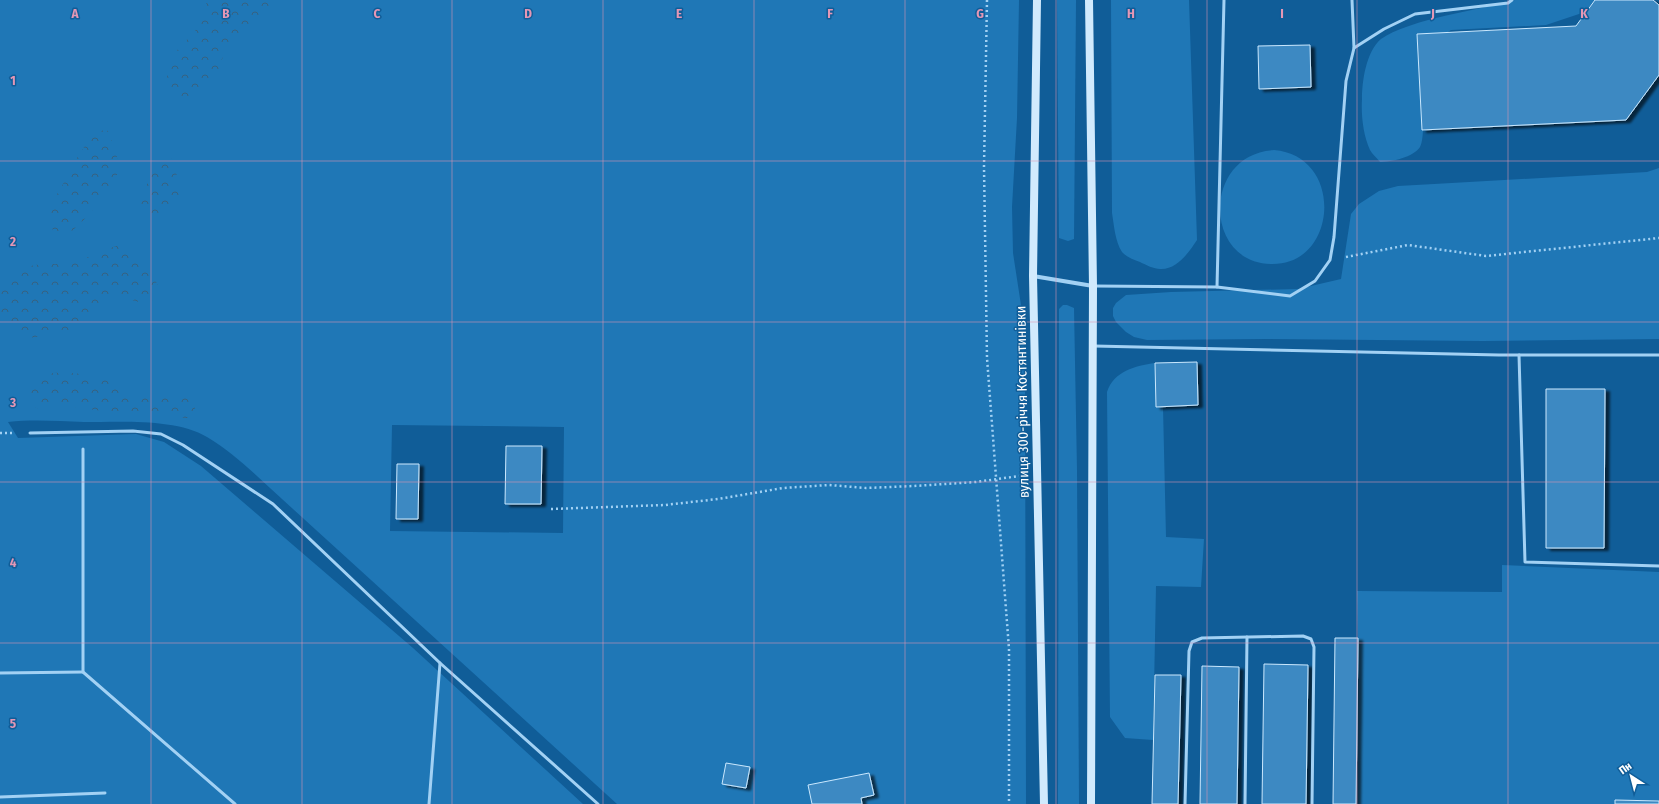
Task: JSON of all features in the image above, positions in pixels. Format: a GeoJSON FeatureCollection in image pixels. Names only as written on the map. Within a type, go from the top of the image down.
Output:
{"type":"FeatureCollection","features":[{"type":"Feature","properties":{"kind":"street","name":"вулиця 300-річчя Костянтинівки"},"geometry":{"type":"LineString","coordinates":[[1037,0],[1033,276],[1044,804]]}},
{"type":"Feature","properties":{"kind":"street"},"geometry":{"type":"LineString","coordinates":[[1089,0],[1093,286],[1091,804]]}},
{"type":"Feature","properties":{"kind":"street"},"geometry":{"type":"LineString","coordinates":[[1033,276],[1093,286]]}},
{"type":"Feature","properties":{"kind":"lane"},"geometry":{"type":"LineString","coordinates":[[1217,287],[1224,0]]}},
{"type":"Feature","properties":{"kind":"lane"},"geometry":{"type":"LineString","coordinates":[[1093,286],[1217,287],[1290,296],[1315,281],[1330,260],[1334,237],[1346,81],[1354,48],[1352,0]]}},
{"type":"Feature","properties":{"kind":"lane"},"geometry":{"type":"LineString","coordinates":[[1354,48],[1384,29],[1415,14],[1508,3],[1512,0]]}},
{"type":"Feature","properties":{"kind":"lane"},"geometry":{"type":"LineString","coordinates":[[1092,346],[1519,355],[1659,355]]}},
{"type":"Feature","properties":{"kind":"lane"},"geometry":{"type":"LineString","coordinates":[[1519,355],[1526,562],[1659,566]]}},
{"type":"Feature","properties":{"kind":"lane"},"geometry":{"type":"LineString","coordinates":[[30,433],[133,431],[161,434],[183,444],[273,504],[440,664],[598,804]]}},
{"type":"Feature","properties":{"kind":"lane"},"geometry":{"type":"LineString","coordinates":[[83,448],[83,672]]}},
{"type":"Feature","properties":{"kind":"lane"},"geometry":{"type":"LineString","coordinates":[[1185,804],[1189,651],[1192,642],[1202,638],[1302,636],[1311,639],[1314,647],[1312,804]]}},
{"type":"Feature","properties":{"kind":"lane"},"geometry":{"type":"LineString","coordinates":[[1245,804],[1247,637]]}},
{"type":"Feature","properties":{"kind":"lane"},"geometry":{"type":"LineString","coordinates":[[429,804],[440,664]]}},
{"type":"Feature","properties":{"kind":"lane"},"geometry":{"type":"LineString","coordinates":[[0,673],[83,672],[235,804]]}},
{"type":"Feature","properties":{"kind":"lane"},"geometry":{"type":"LineString","coordinates":[[0,797],[105,792]]}},
{"type":"Feature","properties":{"kind":"path"},"geometry":{"type":"LineString","coordinates":[[987,0],[984,167],[987,358],[1009,649],[1009,804]]}},
{"type":"Feature","properties":{"kind":"path"},"geometry":{"type":"LineString","coordinates":[[1330,260],[1408,246],[1486,256],[1659,238]]}},
{"type":"Feature","properties":{"kind":"path"},"geometry":{"type":"LineString","coordinates":[[551,509],[590,509],[665,505],[718,499],[783,488],[829,485],[866,488],[976,482],[1037,473]]}},
{"type":"Feature","properties":{"kind":"green space"},"geometry":{"type":"Polygon","coordinates":[[[0,0],[1019,0],[1017,118],[1012,207],[1013,253],[1021,305],[1025,363],[1026,804],[617,804],[255,474],[217,443],[194,431],[164,424],[147,422],[36,420],[8,422],[18,438],[136,434],[164,442],[201,466],[413,648],[583,804],[0,804],[0,0]],[[392,425],[390,531],[563,533],[564,427],[392,425]]]}},
{"type":"Feature","properties":{"kind":"green space"},"geometry":{"type":"Polygon","coordinates":[[[206,0],[279,0],[262,15],[259,25],[233,40],[224,54],[220,73],[214,81],[192,96],[183,98],[178,96],[170,86],[167,73],[169,62],[201,24],[205,13],[206,0]]]}},
{"type":"Feature","properties":{"kind":"green space"},"geometry":{"type":"Polygon","coordinates":[[[1057,0],[1076,0],[1074,239],[1068,241],[1059,238],[1057,0]]]}},
{"type":"Feature","properties":{"kind":"green space"},"geometry":{"type":"Polygon","coordinates":[[[1111,0],[1189,0],[1197,240],[1182,259],[1172,267],[1166,269],[1153,268],[1126,255],[1120,248],[1115,233],[1112,213],[1111,0]]]}},
{"type":"Feature","properties":{"kind":"green space"},"geometry":{"type":"Polygon","coordinates":[[[1515,0],[1595,0],[1585,12],[1546,25],[1451,30],[1420,50],[1423,129],[1420,147],[1413,154],[1408,156],[1396,160],[1380,162],[1371,152],[1364,131],[1362,92],[1368,59],[1381,39],[1399,29],[1446,15],[1515,0]]]}},
{"type":"Feature","properties":{"kind":"green space"},"geometry":{"type":"Polygon","coordinates":[[[104,130],[108,131],[116,152],[118,164],[117,175],[109,190],[83,221],[67,235],[61,237],[57,236],[53,231],[51,220],[53,202],[77,158],[92,138],[104,130]]]}},
{"type":"Feature","properties":{"kind":"green space"},"geometry":{"type":"Polygon","coordinates":[[[1274,150],[1297,157],[1313,171],[1322,189],[1324,210],[1320,230],[1310,248],[1293,260],[1271,264],[1249,259],[1233,246],[1223,229],[1220,208],[1223,188],[1234,169],[1250,156],[1274,150]]]}},
{"type":"Feature","properties":{"kind":"green space"},"geometry":{"type":"Polygon","coordinates":[[[171,158],[178,180],[178,203],[170,211],[158,215],[146,214],[141,205],[144,190],[157,167],[167,159],[171,158]]]}},
{"type":"Feature","properties":{"kind":"green space"},"geometry":{"type":"Polygon","coordinates":[[[1659,168],[1659,339],[1483,341],[1266,339],[1147,340],[1134,337],[1126,332],[1116,322],[1113,316],[1113,308],[1116,303],[1126,295],[1171,292],[1298,289],[1341,279],[1351,214],[1359,204],[1379,191],[1398,186],[1647,172],[1659,168]]]}},
{"type":"Feature","properties":{"kind":"green space"},"geometry":{"type":"Polygon","coordinates":[[[120,245],[137,258],[149,271],[157,284],[160,290],[150,303],[142,303],[125,298],[115,298],[103,305],[84,326],[61,333],[29,338],[23,336],[0,318],[0,279],[31,266],[72,262],[120,245]]]}},
{"type":"Feature","properties":{"kind":"green space"},"geometry":{"type":"Polygon","coordinates":[[[1063,305],[1074,308],[1077,471],[1079,804],[1058,804],[1059,309],[1063,305]]]}},
{"type":"Feature","properties":{"kind":"green space"},"geometry":{"type":"Polygon","coordinates":[[[1155,363],[1156,407],[1163,407],[1166,537],[1204,539],[1201,587],[1156,586],[1153,740],[1125,738],[1110,717],[1107,392],[1110,385],[1120,374],[1133,368],[1155,363]]]}},
{"type":"Feature","properties":{"kind":"green space"},"geometry":{"type":"Polygon","coordinates":[[[53,373],[88,375],[108,381],[126,393],[169,393],[180,395],[188,398],[194,405],[196,416],[185,418],[170,415],[109,412],[60,405],[39,409],[35,407],[29,398],[29,388],[36,380],[53,373]]]}},
{"type":"Feature","properties":{"kind":"green space"},"geometry":{"type":"Polygon","coordinates":[[[1502,565],[1659,572],[1659,804],[1356,804],[1358,638],[1357,591],[1502,592],[1502,565]]]}},
{"type":"Feature","properties":{"kind":"building"},"geometry":{"type":"Polygon","coordinates":[[[1595,0],[1653,0],[1659,5],[1659,75],[1626,120],[1422,130],[1417,34],[1576,26],[1595,0]]]}},
{"type":"Feature","properties":{"kind":"building"},"geometry":{"type":"Polygon","coordinates":[[[1310,45],[1311,87],[1259,89],[1258,46],[1310,45]]]}},
{"type":"Feature","properties":{"kind":"building"},"geometry":{"type":"Polygon","coordinates":[[[1197,362],[1198,405],[1156,407],[1155,363],[1197,362]]]}},
{"type":"Feature","properties":{"kind":"building"},"geometry":{"type":"Polygon","coordinates":[[[1546,389],[1605,389],[1604,548],[1546,548],[1546,389]]]}},
{"type":"Feature","properties":{"kind":"building"},"geometry":{"type":"Polygon","coordinates":[[[506,446],[542,446],[541,504],[505,504],[506,446]]]}},
{"type":"Feature","properties":{"kind":"building"},"geometry":{"type":"Polygon","coordinates":[[[397,464],[419,464],[418,519],[396,519],[397,464]]]}},
{"type":"Feature","properties":{"kind":"building"},"geometry":{"type":"Polygon","coordinates":[[[1335,638],[1358,638],[1356,804],[1333,804],[1335,638]]]}},
{"type":"Feature","properties":{"kind":"building"},"geometry":{"type":"Polygon","coordinates":[[[1264,664],[1308,665],[1306,804],[1262,804],[1264,664]]]}},
{"type":"Feature","properties":{"kind":"building"},"geometry":{"type":"Polygon","coordinates":[[[1202,666],[1239,667],[1237,804],[1200,804],[1202,666]]]}},
{"type":"Feature","properties":{"kind":"building"},"geometry":{"type":"Polygon","coordinates":[[[1155,675],[1181,675],[1178,804],[1152,804],[1155,675]]]}},
{"type":"Feature","properties":{"kind":"building"},"geometry":{"type":"Polygon","coordinates":[[[726,763],[750,767],[746,788],[722,784],[726,763]]]}},
{"type":"Feature","properties":{"kind":"building"},"geometry":{"type":"Polygon","coordinates":[[[869,773],[874,795],[861,798],[862,804],[812,804],[808,785],[869,773]]]}},
{"type":"Feature","properties":{"kind":"building"},"geometry":{"type":"Polygon","coordinates":[[[1615,800],[1659,801],[1659,804],[1615,804],[1615,800]]]}}]}
